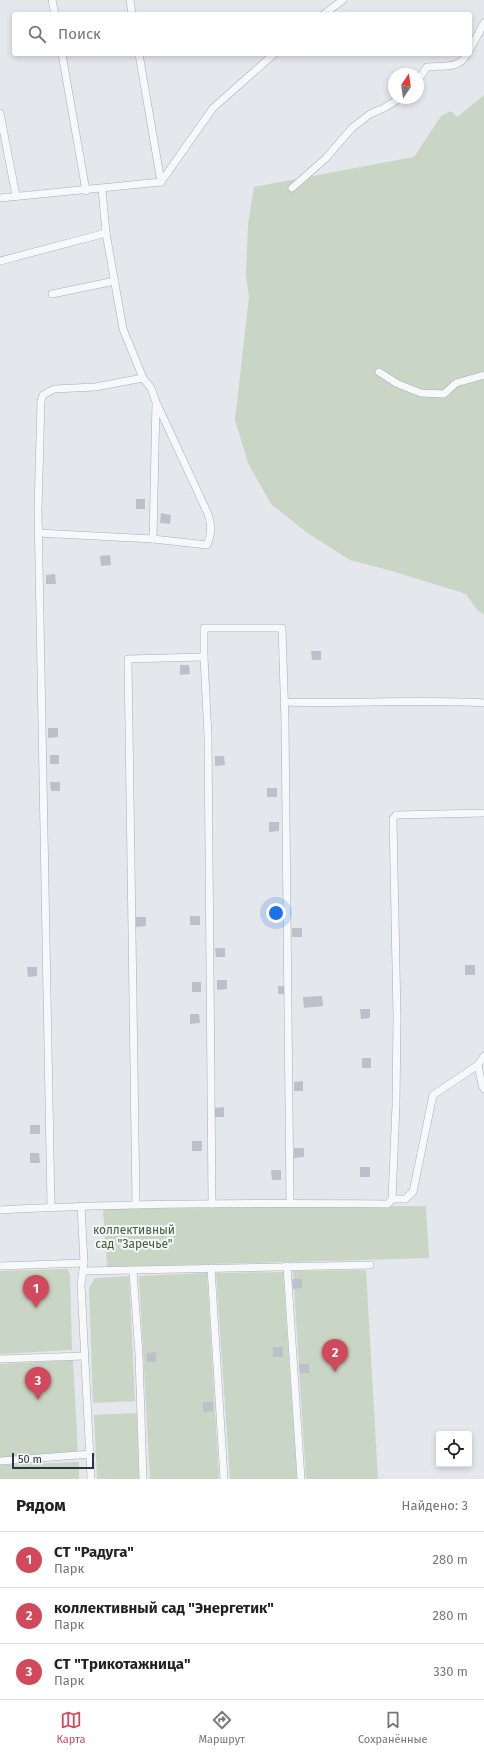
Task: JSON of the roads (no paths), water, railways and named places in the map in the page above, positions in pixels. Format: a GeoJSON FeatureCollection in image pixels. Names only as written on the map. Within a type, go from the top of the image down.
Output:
{"type":"FeatureCollection","features":[{"type":"Feature","properties":{"kind":"lane"},"geometry":{"type":"LineString","coordinates":[[52,0],[55,12]]}},
{"type":"Feature","properties":{"kind":"lane"},"geometry":{"type":"LineString","coordinates":[[130,0],[132,12]]}},
{"type":"Feature","properties":{"kind":"lane"},"geometry":{"type":"LineString","coordinates":[[327,12],[343,0]]}},
{"type":"Feature","properties":{"kind":"lane"},"geometry":{"type":"LineString","coordinates":[[472,45],[484,23]]}},
{"type":"Feature","properties":{"kind":"lane"},"geometry":{"type":"LineString","coordinates":[[62,56],[86,191]]}},
{"type":"Feature","properties":{"kind":"lane"},"geometry":{"type":"LineString","coordinates":[[139,56],[161,182]]}},
{"type":"Feature","properties":{"kind":"lane"},"geometry":{"type":"LineString","coordinates":[[0,198],[86,191],[161,182],[213,108],[272,56]]}},
{"type":"Feature","properties":{"kind":"lane"},"geometry":{"type":"LineString","coordinates":[[424,71],[427,67],[452,67],[465,59],[466,56]]}},
{"type":"Feature","properties":{"kind":"lane"},"geometry":{"type":"LineString","coordinates":[[292,188],[326,158],[352,128],[370,114],[390,104]]}},
{"type":"Feature","properties":{"kind":"lane"},"geometry":{"type":"LineString","coordinates":[[0,113],[16,196]]}},
{"type":"Feature","properties":{"kind":"lane"},"geometry":{"type":"LineString","coordinates":[[38,533],[153,538],[207,545],[211,534],[211,521],[208,514],[156,402],[151,388],[144,378],[123,329],[106,233],[102,189]]}},
{"type":"Feature","properties":{"kind":"lane"},"geometry":{"type":"LineString","coordinates":[[0,261],[106,233]]}},
{"type":"Feature","properties":{"kind":"lane"},"geometry":{"type":"LineString","coordinates":[[52,294],[115,281]]}},
{"type":"Feature","properties":{"kind":"lane"},"geometry":{"type":"LineString","coordinates":[[379,372],[398,384],[421,393],[444,394],[456,383],[484,375]]}},
{"type":"Feature","properties":{"kind":"lane"},"geometry":{"type":"LineString","coordinates":[[51,1207],[38,533],[41,401],[43,396],[54,388],[95,387],[144,378]]}},
{"type":"Feature","properties":{"kind":"lane"},"geometry":{"type":"LineString","coordinates":[[153,538],[156,402]]}},
{"type":"Feature","properties":{"kind":"lane"},"geometry":{"type":"LineString","coordinates":[[212,1204],[208,736],[204,628],[282,628],[290,1203]]}},
{"type":"Feature","properties":{"kind":"lane"},"geometry":{"type":"LineString","coordinates":[[136,1205],[128,659],[204,657]]}},
{"type":"Feature","properties":{"kind":"lane"},"geometry":{"type":"LineString","coordinates":[[284,702],[343,703],[454,701],[484,703]]}},
{"type":"Feature","properties":{"kind":"lane"},"geometry":{"type":"LineString","coordinates":[[0,1210],[136,1205],[290,1203],[388,1204],[392,1199],[396,1105],[397,1016],[393,820],[396,815],[484,813]]}},
{"type":"Feature","properties":{"kind":"lane"},"geometry":{"type":"LineString","coordinates":[[392,1199],[405,1199],[413,1192],[434,1095],[478,1065],[484,1056]]}},
{"type":"Feature","properties":{"kind":"lane"},"geometry":{"type":"LineString","coordinates":[[478,1065],[484,1089]]}},
{"type":"Feature","properties":{"kind":"lane"},"geometry":{"type":"LineString","coordinates":[[81,1206],[84,1263],[81,1284],[84,1356],[91,1454],[91,1479]]}},
{"type":"Feature","properties":{"kind":"lane"},"geometry":{"type":"LineString","coordinates":[[0,1266],[84,1263]]}},
{"type":"Feature","properties":{"kind":"lane"},"geometry":{"type":"LineString","coordinates":[[83,1271],[370,1265]]}},
{"type":"Feature","properties":{"kind":"lane"},"geometry":{"type":"LineString","coordinates":[[287,1266],[301,1479]]}},
{"type":"Feature","properties":{"kind":"lane"},"geometry":{"type":"LineString","coordinates":[[211,1268],[224,1479]]}},
{"type":"Feature","properties":{"kind":"lane"},"geometry":{"type":"LineString","coordinates":[[133,1271],[139,1355],[143,1479]]}},
{"type":"Feature","properties":{"kind":"lane"},"geometry":{"type":"LineString","coordinates":[[0,1359],[84,1356]]}},
{"type":"Feature","properties":{"kind":"lane"},"geometry":{"type":"LineString","coordinates":[[0,1461],[91,1454]]}},
{"type":"Feature","properties":{"kind":"place","name":"СТ \"Радуга\""},"geometry":{"type":"Point","coordinates":[36,1308]}},
{"type":"Feature","properties":{"kind":"place","name":"коллективный сад \"Энергетик\""},"geometry":{"type":"Point","coordinates":[335,1372]}},
{"type":"Feature","properties":{"kind":"place","name":"СТ \"Трикотажница\""},"geometry":{"type":"Point","coordinates":[38,1400]}},
{"type":"Feature","properties":{"kind":"park label","name":"коллективный сад \"Заречье\""},"geometry":{"type":"Point","coordinates":[134,1237]}}]}
